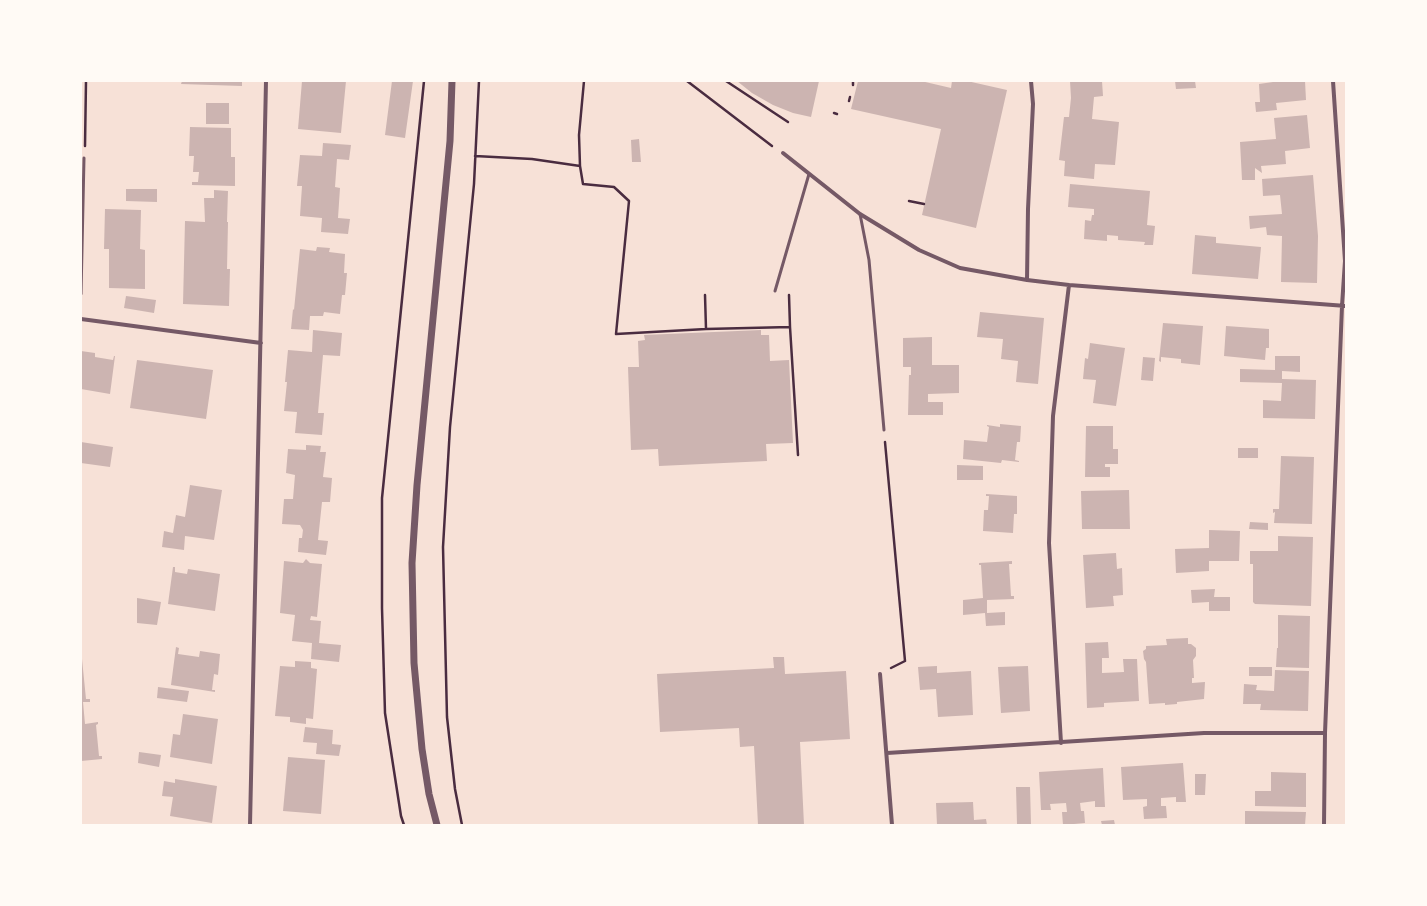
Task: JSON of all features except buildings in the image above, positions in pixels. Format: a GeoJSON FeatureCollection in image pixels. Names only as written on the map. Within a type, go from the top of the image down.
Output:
{"type":"FeatureCollection","features":[{"type":"Feature","properties":{"kind":"street"},"geometry":{"type":"LineString","coordinates":[[250,825],[266,81]]}},
{"type":"Feature","properties":{"kind":"street"},"geometry":{"type":"LineString","coordinates":[[437,825],[429,794],[420,734],[414,663],[412,563],[417,485],[450,141],[452,81]]}},
{"type":"Feature","properties":{"kind":"street"},"geometry":{"type":"LineString","coordinates":[[1027,280],[1032,104],[1031,81]]}},
{"type":"Feature","properties":{"kind":"street"},"geometry":{"type":"LineString","coordinates":[[1324,825],[1325,733],[1345,261],[1332,81]]}},
{"type":"Feature","properties":{"kind":"street"},"geometry":{"type":"LineString","coordinates":[[783,153],[860,214],[919,250],[960,268],[1069,286],[1344,306]]}},
{"type":"Feature","properties":{"kind":"street"},"geometry":{"type":"LineString","coordinates":[[1061,743],[1049,543],[1053,416],[1069,286]]}},
{"type":"Feature","properties":{"kind":"street"},"geometry":{"type":"LineString","coordinates":[[81,319],[261,343]]}},
{"type":"Feature","properties":{"kind":"street"},"geometry":{"type":"LineString","coordinates":[[880,674],[892,825]]}},
{"type":"Feature","properties":{"kind":"street"},"geometry":{"type":"LineString","coordinates":[[887,753],[1204,734],[1325,733]]}},
{"type":"Feature","properties":{"kind":"lane"},"geometry":{"type":"LineString","coordinates":[[81,294],[84,158]]}},
{"type":"Feature","properties":{"kind":"lane"},"geometry":{"type":"LineString","coordinates":[[775,291],[809,174]]}},
{"type":"Feature","properties":{"kind":"lane"},"geometry":{"type":"LineString","coordinates":[[860,214],[869,260],[884,430]]}},
{"type":"Feature","properties":{"kind":"path"},"geometry":{"type":"LineString","coordinates":[[84,158],[86,81]]}},
{"type":"Feature","properties":{"kind":"path"},"geometry":{"type":"LineString","coordinates":[[404,825],[401,816],[385,713],[382,608],[382,498],[424,81]]}},
{"type":"Feature","properties":{"kind":"path"},"geometry":{"type":"LineString","coordinates":[[462,825],[454,789],[447,717],[443,547],[450,427],[474,184],[479,81]]}},
{"type":"Feature","properties":{"kind":"path"},"geometry":{"type":"LineString","coordinates":[[584,81],[579,135],[580,166],[583,184],[614,187],[629,201],[616,334],[706,329],[790,328]]}},
{"type":"Feature","properties":{"kind":"path"},"geometry":{"type":"LineString","coordinates":[[687,81],[783,153]]}},
{"type":"Feature","properties":{"kind":"path"},"geometry":{"type":"LineString","coordinates":[[726,81],[788,122]]}},
{"type":"Feature","properties":{"kind":"path"},"geometry":{"type":"LineString","coordinates":[[849,101],[850,97]]}},
{"type":"Feature","properties":{"kind":"path"},"geometry":{"type":"LineString","coordinates":[[475,156],[532,159],[580,166]]}},
{"type":"Feature","properties":{"kind":"path"},"geometry":{"type":"LineString","coordinates":[[909,201],[924,204]]}},
{"type":"Feature","properties":{"kind":"path"},"geometry":{"type":"LineString","coordinates":[[789,290],[798,455]]}},
{"type":"Feature","properties":{"kind":"path"},"geometry":{"type":"LineString","coordinates":[[705,295],[706,329]]}},
{"type":"Feature","properties":{"kind":"path"},"geometry":{"type":"LineString","coordinates":[[880,674],[905,661],[884,430]]}}]}
